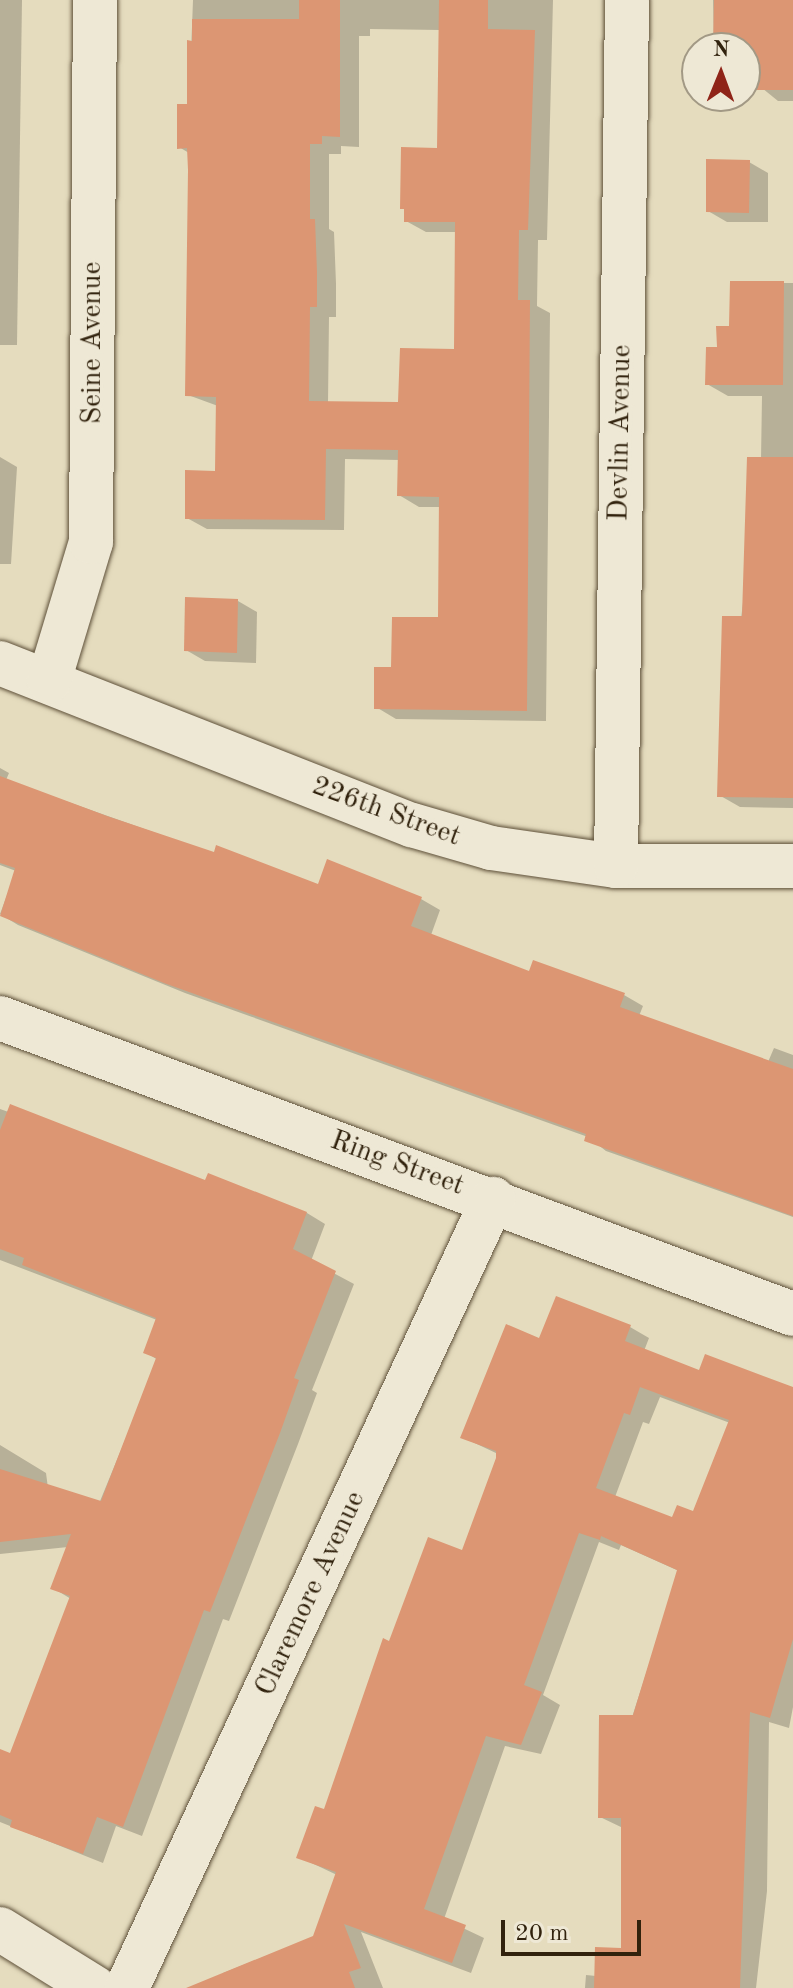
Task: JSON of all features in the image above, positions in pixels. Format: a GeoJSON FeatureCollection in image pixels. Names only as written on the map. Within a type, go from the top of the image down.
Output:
{"type":"FeatureCollection","features":[{"type":"Feature","properties":{"kind":"street","name":"Seine Avenue"},"geometry":{"type":"LineString","coordinates":[[49,681],[91,542],[95,0]]}},
{"type":"Feature","properties":{"kind":"street","name":"Devlin Avenue"},"geometry":{"type":"LineString","coordinates":[[616,866],[627,0]]}},
{"type":"Feature","properties":{"kind":"street","name":"226th Street"},"geometry":{"type":"LineString","coordinates":[[0,663],[412,825],[491,848],[616,866],[793,866]]}},
{"type":"Feature","properties":{"kind":"street","name":"Ring Street"},"geometry":{"type":"LineString","coordinates":[[0,1018],[493,1199],[793,1314]]}},
{"type":"Feature","properties":{"kind":"street","name":"Claremore Avenue"},"geometry":{"type":"LineString","coordinates":[[127,1988],[493,1199]]}},
{"type":"Feature","properties":{"kind":"street"},"geometry":{"type":"LineString","coordinates":[[0,1929],[95,1988]]}},
{"type":"Feature","properties":{"kind":"building"},"geometry":{"type":"Polygon","coordinates":[[[299,0],[340,0],[340,137],[322,136],[322,144],[310,144],[310,219],[315,219],[317,307],[310,307],[309,401],[398,402],[400,348],[454,349],[455,222],[404,222],[404,209],[400,209],[401,147],[437,148],[439,0],[488,0],[488,29],[535,30],[528,230],[519,230],[518,300],[530,300],[527,711],[374,709],[374,667],[391,667],[392,617],[438,617],[439,497],[397,496],[398,450],[326,449],[325,520],[185,519],[185,470],[215,471],[216,397],[185,396],[188,170],[187,148],[177,149],[177,104],[187,104],[187,40],[192,41],[192,19],[299,19],[299,0]]]}},
{"type":"Feature","properties":{"kind":"building"},"geometry":{"type":"Polygon","coordinates":[[[714,0],[793,0],[793,90],[761,90],[761,32],[713,32],[714,0]]]}},
{"type":"Feature","properties":{"kind":"building"},"geometry":{"type":"Polygon","coordinates":[[[706,159],[750,160],[749,213],[706,212],[706,159]]]}},
{"type":"Feature","properties":{"kind":"building"},"geometry":{"type":"Polygon","coordinates":[[[730,281],[784,281],[783,385],[705,385],[706,347],[717,347],[716,326],[729,326],[730,281]]]}},
{"type":"Feature","properties":{"kind":"building"},"geometry":{"type":"Polygon","coordinates":[[[747,457],[793,457],[793,798],[717,797],[722,616],[742,616],[747,457]]]}},
{"type":"Feature","properties":{"kind":"building"},"geometry":{"type":"Polygon","coordinates":[[[185,597],[238,599],[237,653],[184,651],[185,597]]]}},
{"type":"Feature","properties":{"kind":"building"},"geometry":{"type":"Polygon","coordinates":[[[0,776],[214,852],[216,845],[318,884],[327,859],[422,897],[411,926],[529,971],[533,960],[625,993],[620,1007],[793,1069],[793,1216],[584,1141],[586,1134],[164,983],[0,916],[15,868],[0,863],[0,776]]]}},
{"type":"Feature","properties":{"kind":"building"},"geometry":{"type":"Polygon","coordinates":[[[10,1104],[205,1180],[208,1173],[307,1212],[293,1249],[336,1271],[294,1378],[299,1380],[280,1433],[210,1612],[204,1610],[123,1827],[97,1817],[83,1854],[10,1827],[12,1820],[0,1815],[0,1749],[10,1753],[70,1596],[50,1589],[71,1534],[0,1542],[0,1469],[101,1501],[156,1358],[143,1353],[156,1318],[22,1265],[24,1258],[0,1249],[0,1130],[10,1104]]]}},
{"type":"Feature","properties":{"kind":"building"},"geometry":{"type":"Polygon","coordinates":[[[556,1296],[631,1325],[625,1341],[699,1370],[705,1354],[793,1387],[793,1639],[770,1718],[750,1712],[740,1988],[594,1988],[595,1947],[621,1948],[621,1818],[598,1818],[599,1715],[633,1715],[677,1570],[601,1536],[600,1540],[579,1533],[524,1685],[542,1692],[521,1745],[486,1736],[424,1909],[466,1925],[452,1963],[344,1924],[361,1968],[349,1972],[355,1988],[186,1988],[313,1936],[336,1872],[296,1858],[315,1806],[324,1809],[383,1638],[389,1641],[428,1537],[462,1550],[496,1451],[460,1438],[506,1324],[539,1338],[556,1296]],[[640,1387],[630,1415],[624,1413],[596,1488],[672,1517],[677,1505],[693,1511],[729,1420],[640,1387]]]}}]}
